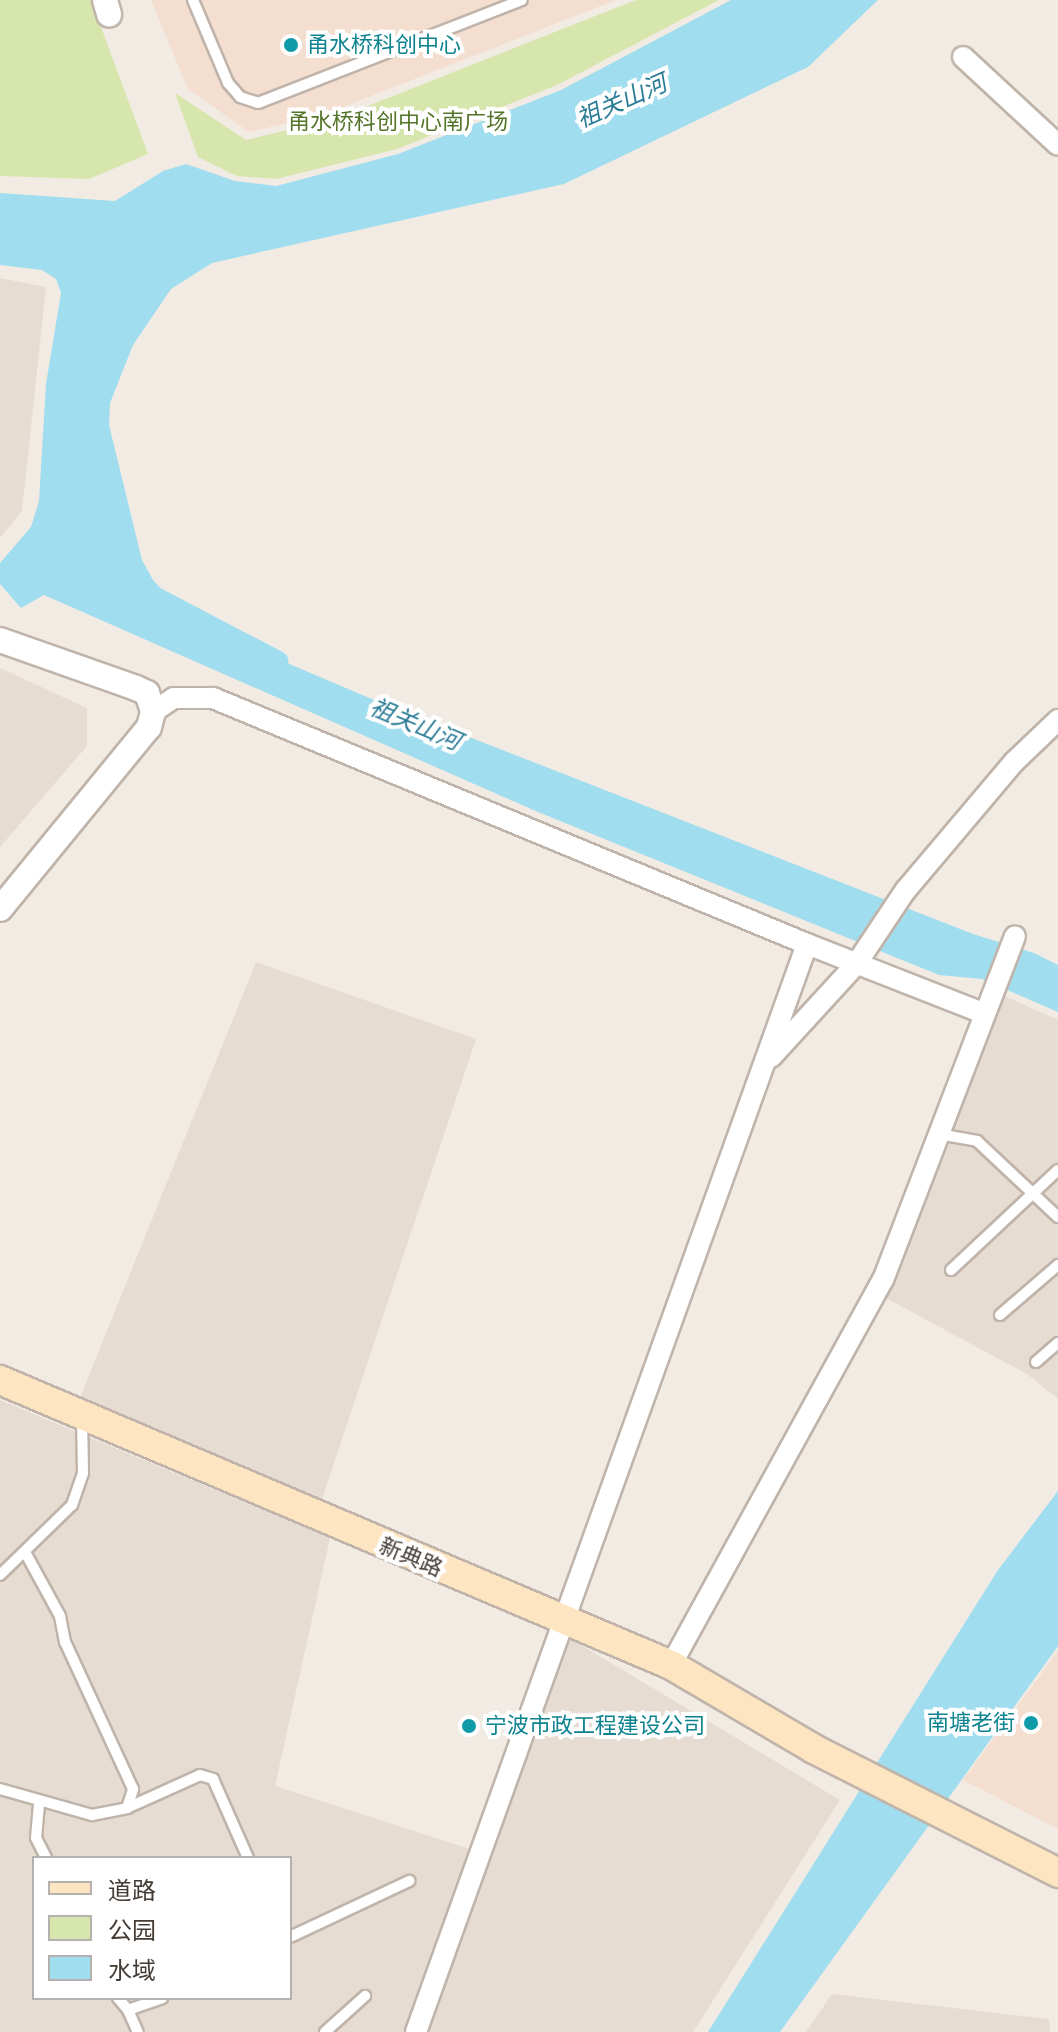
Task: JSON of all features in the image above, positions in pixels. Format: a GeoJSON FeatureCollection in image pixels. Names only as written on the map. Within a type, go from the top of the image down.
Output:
{"type":"FeatureCollection","features":[{"type":"Feature","properties":{"kind":"main road","name":"新典路"},"geometry":{"type":"LineString","coordinates":[[0,1380],[564,1623],[671,1665],[814,1749],[1048,1869]]}},
{"type":"Feature","properties":{"kind":"street"},"geometry":{"type":"LineString","coordinates":[[963,57],[1058,145]]}},
{"type":"Feature","properties":{"kind":"street"},"geometry":{"type":"LineString","coordinates":[[0,640],[147,693],[153,712],[149,727],[0,909]]}},
{"type":"Feature","properties":{"kind":"street"},"geometry":{"type":"LineString","coordinates":[[153,712],[174,698],[213,698],[807,944],[861,957],[983,1013]]}},
{"type":"Feature","properties":{"kind":"street"},"geometry":{"type":"LineString","coordinates":[[764,1064],[861,957],[903,894],[1014,762],[1058,720]]}},
{"type":"Feature","properties":{"kind":"street"},"geometry":{"type":"LineString","coordinates":[[671,1665],[883,1280],[1015,936]]}},
{"type":"Feature","properties":{"kind":"street"},"geometry":{"type":"LineString","coordinates":[[416,2032],[807,944]]}},
{"type":"Feature","properties":{"kind":"lane"},"geometry":{"type":"LineString","coordinates":[[193,0],[228,83],[240,97],[258,103],[522,0]]}},
{"type":"Feature","properties":{"kind":"lane"},"geometry":{"type":"LineString","coordinates":[[938,1134],[977,1141],[1058,1217]]}},
{"type":"Feature","properties":{"kind":"lane"},"geometry":{"type":"LineString","coordinates":[[951,1270],[1058,1170]]}},
{"type":"Feature","properties":{"kind":"lane"},"geometry":{"type":"LineString","coordinates":[[1000,1315],[1058,1265]]}},
{"type":"Feature","properties":{"kind":"lane"},"geometry":{"type":"LineString","coordinates":[[1036,1362],[1058,1343]]}},
{"type":"Feature","properties":{"kind":"lane"},"geometry":{"type":"LineString","coordinates":[[0,1575],[26,1554],[72,1505],[83,1473],[81,1415]]}},
{"type":"Feature","properties":{"kind":"lane"},"geometry":{"type":"LineString","coordinates":[[26,1554],[60,1616],[65,1642],[129,1772],[133,1789],[127,1808]]}},
{"type":"Feature","properties":{"kind":"lane"},"geometry":{"type":"LineString","coordinates":[[0,1789],[39,1804],[92,1815],[127,1808],[200,1775],[213,1779],[247,1856]]}},
{"type":"Feature","properties":{"kind":"lane"},"geometry":{"type":"LineString","coordinates":[[39,1804],[36,1838],[45,1856]]}},
{"type":"Feature","properties":{"kind":"lane"},"geometry":{"type":"LineString","coordinates":[[292,1936],[409,1881]]}},
{"type":"Feature","properties":{"kind":"lane"},"geometry":{"type":"LineString","coordinates":[[325,2032],[365,1996]]}},
{"type":"Feature","properties":{"kind":"lane"},"geometry":{"type":"LineString","coordinates":[[120,2000],[138,2032]]}},
{"type":"Feature","properties":{"kind":"lane"},"geometry":{"type":"LineString","coordinates":[[128,2010],[156,2000]]}},
{"type":"Feature","properties":{"kind":"shaded area"},"geometry":{"type":"Polygon","coordinates":[[[151,0],[616,0],[325,114],[249,132],[188,89],[151,0]]]}},
{"type":"Feature","properties":{"kind":"shaded area"},"geometry":{"type":"Polygon","coordinates":[[[0,278],[46,287],[22,511],[0,538],[0,278]]]}},
{"type":"Feature","properties":{"kind":"shaded area"},"geometry":{"type":"Polygon","coordinates":[[[0,668],[87,708],[87,746],[0,847],[0,668]]]}},
{"type":"Feature","properties":{"kind":"shaded area"},"geometry":{"type":"Polygon","coordinates":[[[256,962],[476,1039],[322,1499],[77,1405],[256,962]]]}},
{"type":"Feature","properties":{"kind":"shaded area"},"geometry":{"type":"Polygon","coordinates":[[[996,992],[1058,1020],[1058,1399],[1027,1374],[884,1297],[996,992]]]}},
{"type":"Feature","properties":{"kind":"shaded area"},"geometry":{"type":"Polygon","coordinates":[[[0,1400],[330,1538],[275,1786],[476,1851],[407,2032],[0,2032],[0,1400]]]}},
{"type":"Feature","properties":{"kind":"shaded area"},"geometry":{"type":"Polygon","coordinates":[[[569,1638],[840,1800],[693,2032],[429,2032],[569,1638]]]}},
{"type":"Feature","properties":{"kind":"shaded area","name":"南塘老街"},"geometry":{"type":"Polygon","coordinates":[[[1058,1651],[1058,1829],[963,1780],[1058,1651]]]}},
{"type":"Feature","properties":{"kind":"shaded area"},"geometry":{"type":"Polygon","coordinates":[[[832,1994],[1049,2019],[1050,2032],[806,2032],[832,1994]]]}},
{"type":"Feature","properties":{"kind":"green space"},"geometry":{"type":"Polygon","coordinates":[[[0,0],[91,0],[148,154],[89,179],[0,176],[0,0]]]}},
{"type":"Feature","properties":{"kind":"green space","name":"甬水桥科创中心南广场"},"geometry":{"type":"Polygon","coordinates":[[[636,0],[719,0],[557,85],[397,149],[276,179],[237,176],[198,157],[175,93],[246,140],[335,119],[636,0]]]}},
{"type":"Feature","properties":{"kind":"water"},"geometry":{"type":"Polygon","coordinates":[[[731,0],[878,0],[808,67],[564,184],[212,263],[171,289],[133,345],[110,403],[109,425],[142,560],[153,580],[193,623],[367,697],[973,934],[1034,953],[1058,965],[1058,1012],[982,979],[939,975],[538,812],[44,595],[21,608],[0,584],[0,563],[31,527],[39,501],[46,384],[61,293],[56,279],[42,270],[0,265],[0,193],[115,201],[163,171],[186,164],[235,181],[276,186],[398,154],[561,90],[731,0]]]}},
{"type":"Feature","properties":{"kind":"water"},"geometry":{"type":"Polygon","coordinates":[[[1058,1491],[1058,1646],[780,2032],[708,2032],[998,1570],[1058,1491]]]}},
{"type":"Feature","properties":{"kind":"waterway","name":"祖关山河"},"geometry":{"type":"LineString","coordinates":[[158,598],[278,661]]}},
{"type":"Feature","properties":{"kind":"place","name":"甬水桥科创中心"},"geometry":{"type":"Point","coordinates":[291,45]}},
{"type":"Feature","properties":{"kind":"place","name":"南塘老街"},"geometry":{"type":"Point","coordinates":[1031,1723]}},
{"type":"Feature","properties":{"kind":"place","name":"宁波市政工程建设公司"},"geometry":{"type":"Point","coordinates":[469,1726]}}]}
